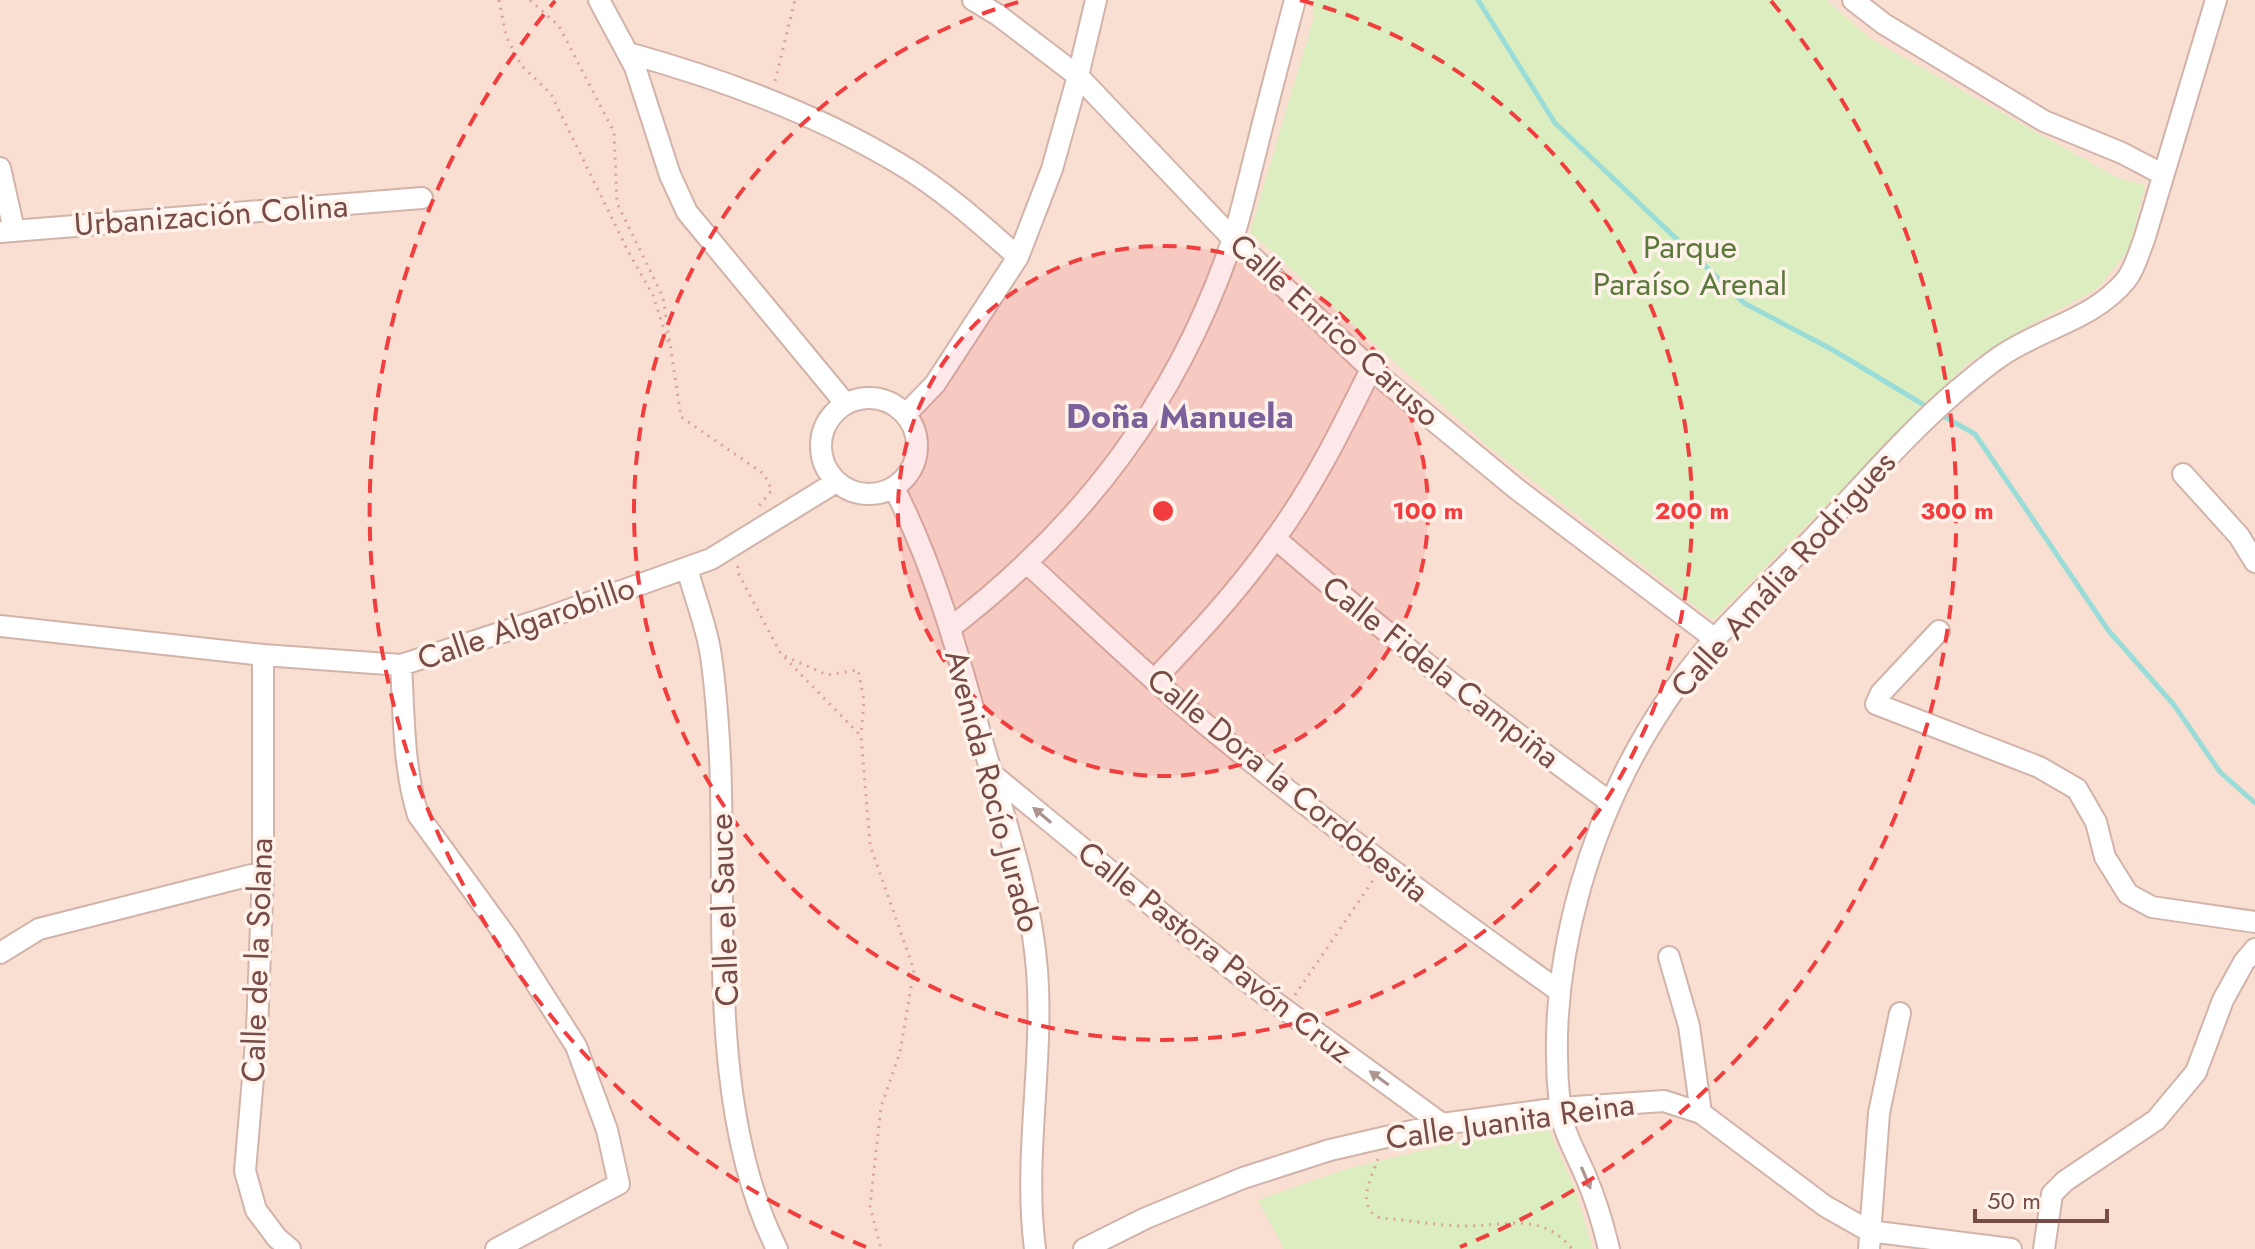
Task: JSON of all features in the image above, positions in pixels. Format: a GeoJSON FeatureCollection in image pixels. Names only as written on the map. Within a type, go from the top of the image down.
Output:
{"type":"FeatureCollection","features":[{"type":"Feature","properties":{"kind":"street"},"geometry":{"type":"LineString","coordinates":[[599,0],[641,81],[670,175],[687,212],[845,403]]}},
{"type":"Feature","properties":{"kind":"street","name":"Calle Enrico Caruso"},"geometry":{"type":"LineString","coordinates":[[973,0],[998,15],[1078,76],[1233,239],[1371,369],[1518,490],[1715,639]]}},
{"type":"Feature","properties":{"kind":"street"},"geometry":{"type":"LineString","coordinates":[[906,414],[935,384],[1018,257],[1052,169],[1096,0]]}},
{"type":"Feature","properties":{"kind":"street"},"geometry":{"type":"LineString","coordinates":[[950,628],[1028,564],[1082,508],[1129,447],[1171,381],[1205,312],[1233,239],[1295,0]]}},
{"type":"Feature","properties":{"kind":"street"},"geometry":{"type":"LineString","coordinates":[[1853,0],[1884,24],[2044,121],[2122,153],[2162,174]]}},
{"type":"Feature","properties":{"kind":"street","name":"Calle Amália Rodrigues"},"geometry":{"type":"LineString","coordinates":[[1609,1249],[1586,1176],[1565,1134],[1560,1108],[1559,991],[1588,863],[1610,802],[1639,744],[1674,689],[1715,639],[1909,437],[1957,391],[2005,353],[2097,308],[2128,278],[2144,240],[2216,0]]}},
{"type":"Feature","properties":{"kind":"street"},"geometry":{"type":"LineString","coordinates":[[628,53],[770,100],[835,127],[901,164],[962,207],[1018,257]]}},
{"type":"Feature","properties":{"kind":"street"},"geometry":{"type":"LineString","coordinates":[[0,168],[7,231]]}},
{"type":"Feature","properties":{"kind":"street","name":"Urbanización Colina"},"geometry":{"type":"LineString","coordinates":[[7,231],[422,198]]}},
{"type":"Feature","properties":{"kind":"street"},"geometry":{"type":"LineString","coordinates":[[1154,680],[1239,587],[1276,539],[1328,456],[1371,369]]}},
{"type":"Feature","properties":{"kind":"street"},"geometry":{"type":"LineString","coordinates":[[876,398],[892,403],[906,414],[916,437],[915,462],[907,477],[894,488],[874,494],[854,492],[836,482],[825,468],[821,451],[822,434],[829,418],[845,403],[876,398]]}},
{"type":"Feature","properties":{"kind":"street"},"geometry":{"type":"LineString","coordinates":[[2183,474],[2239,536],[2255,562]]}},
{"type":"Feature","properties":{"kind":"street","name":"Calle Algarobillo"},"geometry":{"type":"LineString","coordinates":[[0,626],[263,655],[401,665],[711,559],[836,482]]}},
{"type":"Feature","properties":{"kind":"street","name":"Avenida Rocío Jurado"},"geometry":{"type":"LineString","coordinates":[[894,488],[912,524],[950,628],[1021,877],[1037,970],[1038,1050],[1032,1190],[1035,1249]]}},
{"type":"Feature","properties":{"kind":"street","name":"Calle Fidela Campiña"},"geometry":{"type":"LineString","coordinates":[[1276,539],[1442,677],[1610,802]]}},
{"type":"Feature","properties":{"kind":"street","name":"Calle Dora la Cordobesita"},"geometry":{"type":"LineString","coordinates":[[1028,564],[1154,680],[1286,790],[1383,866],[1559,991]]}},
{"type":"Feature","properties":{"kind":"street","name":"Calle el Sauce"},"geometry":{"type":"LineString","coordinates":[[687,568],[710,649],[720,757],[724,987],[735,1117],[762,1219],[777,1249]]}},
{"type":"Feature","properties":{"kind":"street"},"geometry":{"type":"LineString","coordinates":[[1939,631],[1881,693],[1876,704],[2039,767],[2077,789],[2096,822],[2105,857],[2128,894],[2152,907],[2255,922]]}},
{"type":"Feature","properties":{"kind":"street","name":"Calle de la Solana"},"geometry":{"type":"LineString","coordinates":[[263,655],[263,872],[257,1031],[245,1171],[256,1210],[277,1238],[290,1249]]}},
{"type":"Feature","properties":{"kind":"street"},"geometry":{"type":"LineString","coordinates":[[401,665],[405,738],[412,796],[418,815],[508,939],[576,1046],[607,1130],[619,1184],[496,1249]]}},
{"type":"Feature","properties":{"kind":"street","name":"Calle Pastora Pavón Cruz"},"geometry":{"type":"LineString","coordinates":[[992,774],[1177,926],[1285,1010],[1442,1124]]}},
{"type":"Feature","properties":{"kind":"street"},"geometry":{"type":"LineString","coordinates":[[0,953],[39,929],[263,872]]}},
{"type":"Feature","properties":{"kind":"street"},"geometry":{"type":"LineString","coordinates":[[2044,1249],[2052,1194],[2065,1181],[2156,1120],[2196,1072],[2223,1000],[2244,962],[2255,949]]}},
{"type":"Feature","properties":{"kind":"street"},"geometry":{"type":"LineString","coordinates":[[1669,957],[1689,1026],[1701,1113]]}},
{"type":"Feature","properties":{"kind":"street"},"geometry":{"type":"LineString","coordinates":[[1869,1240],[1879,1113],[1900,1013]]}},
{"type":"Feature","properties":{"kind":"street","name":"Calle Juanita Reina"},"geometry":{"type":"LineString","coordinates":[[1084,1249],[1146,1218],[1243,1178],[1330,1150],[1442,1124],[1560,1108],[1664,1101],[1701,1113],[1869,1240],[2011,1249]]}},
{"type":"Feature","properties":{"kind":"path"},"geometry":{"type":"LineString","coordinates":[[499,0],[511,45],[521,65],[551,94],[653,295],[672,353]]}},
{"type":"Feature","properties":{"kind":"path"},"geometry":{"type":"LineString","coordinates":[[530,0],[559,26],[614,132],[617,203],[663,297],[681,417],[764,474],[772,490],[747,523],[747,537],[737,571],[781,654],[861,736]]}},
{"type":"Feature","properties":{"kind":"path"},"geometry":{"type":"LineString","coordinates":[[770,100],[795,0]]}},
{"type":"Feature","properties":{"kind":"path"},"geometry":{"type":"LineString","coordinates":[[781,654],[827,675],[858,670],[864,700],[861,736],[870,845],[914,970],[900,1052],[881,1107],[870,1206],[881,1249]]}},
{"type":"Feature","properties":{"kind":"path"},"geometry":{"type":"LineString","coordinates":[[1285,1010],[1383,866]]}},
{"type":"Feature","properties":{"kind":"path"},"geometry":{"type":"LineString","coordinates":[[1386,1137],[1366,1198],[1366,1207],[1373,1214],[1380,1218],[1462,1226],[1538,1224],[1552,1230],[1572,1249]]}},
{"type":"Feature","properties":{"kind":"shaded area"},"geometry":{"type":"Polygon","coordinates":[[[0,0],[1314,0],[1314,17],[1713,620],[1967,364],[2023,329],[2145,185],[2118,178],[1868,38],[1827,0],[2255,0],[2255,1249],[0,1249],[0,0]]]}},
{"type":"Feature","properties":{"kind":"green space","name":"Parque Paraíso Arenal"},"geometry":{"type":"Polygon","coordinates":[[[1314,0],[1827,0],[1869,38],[2118,178],[2145,185],[2129,249],[2098,288],[1967,364],[1713,620],[1490,448],[1250,232],[1314,17],[1314,0]]]}},
{"type":"Feature","properties":{"kind":"green space"},"geometry":{"type":"Polygon","coordinates":[[[1549,1130],[1574,1187],[1593,1249],[1284,1249],[1258,1200],[1346,1169],[1457,1142],[1549,1130]]]}},
{"type":"Feature","properties":{"kind":"waterway"},"geometry":{"type":"LineString","coordinates":[[1478,0],[1555,123],[1744,303],[1833,350],[1929,408]]}},
{"type":"Feature","properties":{"kind":"waterway"},"geometry":{"type":"LineString","coordinates":[[1938,413],[1975,434],[2108,630],[2174,705],[2220,772],[2255,803]]}},
{"type":"Feature","properties":{"kind":"district","name":"Doña Manuela"},"geometry":{"type":"Point","coordinates":[1180,416]}}]}
